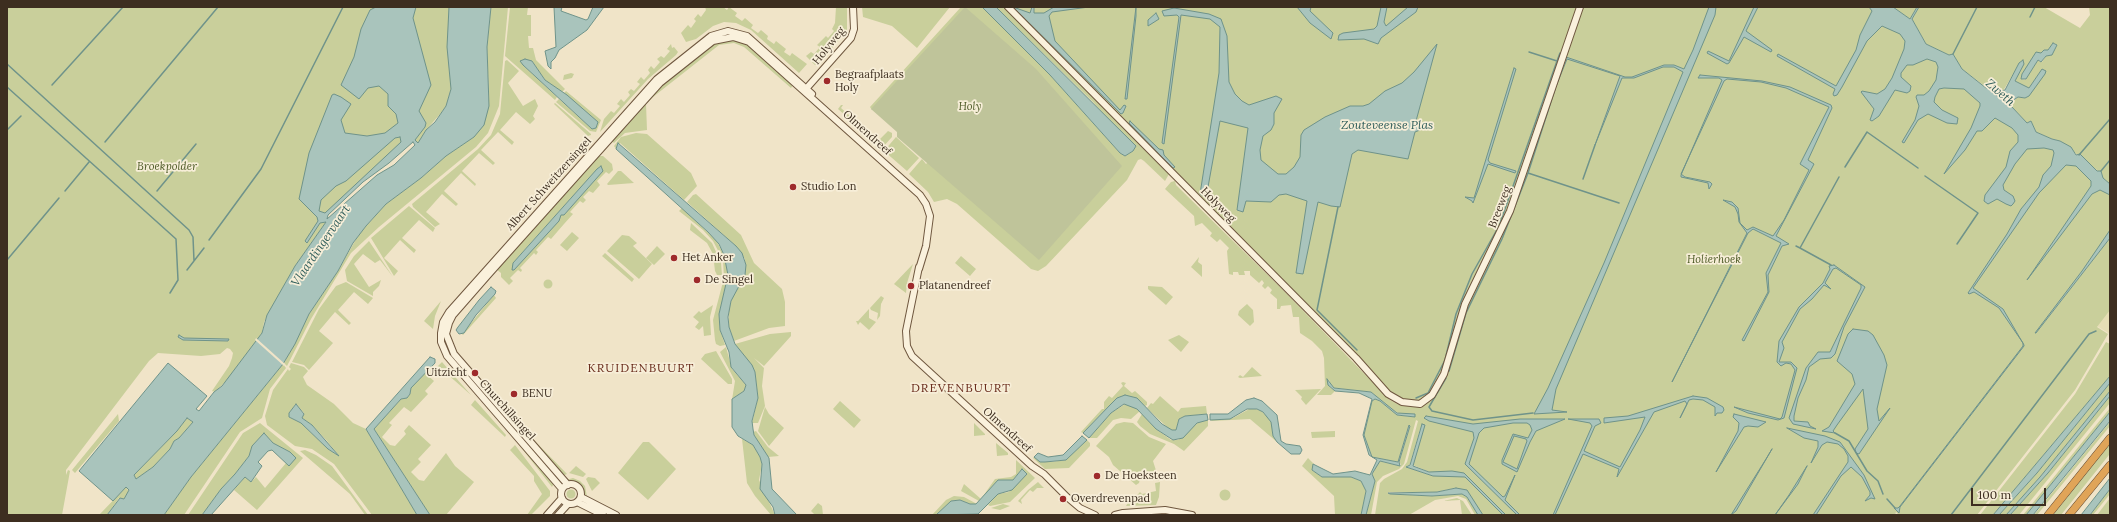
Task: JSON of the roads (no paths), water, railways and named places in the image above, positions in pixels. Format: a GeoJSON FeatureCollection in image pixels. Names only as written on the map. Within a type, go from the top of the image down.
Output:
{"type":"FeatureCollection","features":[{"type":"Feature","properties":{"kind":"highway"},"geometry":{"type":"LineString","coordinates":[[2048,515],[2110,438]]}},
{"type":"Feature","properties":{"kind":"highway"},"geometry":{"type":"LineString","coordinates":[[2069,515],[2110,465]]}},
{"type":"Feature","properties":{"kind":"street","name":"Holyweg"},"geometry":{"type":"LineString","coordinates":[[805,90],[851,38],[854,29],[853,7]]}},
{"type":"Feature","properties":{"kind":"street","name":"Holyweg"},"geometry":{"type":"LineString","coordinates":[[1008,7],[1356,358],[1388,394],[1402,402],[1420,404]]}},
{"type":"Feature","properties":{"kind":"street","name":"Breeweg"},"geometry":{"type":"LineString","coordinates":[[1420,404],[1432,395],[1444,374],[1465,304],[1510,211],[1580,7]]}},
{"type":"Feature","properties":{"kind":"street","name":"Olmendreef"},"geometry":{"type":"LineString","coordinates":[[692,54],[718,39],[728,37],[739,38],[754,46],[805,90],[920,195],[926,204],[930,216],[926,240],[922,245],[919,269],[906,331],[907,346],[912,356],[1032,466],[1044,479],[1080,508],[1095,515]]}},
{"type":"Feature","properties":{"kind":"street","name":"Albert Schweitzersingel"},"geometry":{"type":"LineString","coordinates":[[444,341],[453,315],[660,83],[692,54]]}},
{"type":"Feature","properties":{"kind":"street","name":"Churchillsingel"},"geometry":{"type":"LineString","coordinates":[[444,341],[568,485]]}},
{"type":"Feature","properties":{"kind":"street","name":"Churchillsingel"},"geometry":{"type":"LineString","coordinates":[[444,341],[447,356],[454,366],[562,489]]}},
{"type":"Feature","properties":{"kind":"street"},"geometry":{"type":"LineString","coordinates":[[547,515],[562,498],[562,489],[568,485],[578,487],[579,500]]}},
{"type":"Feature","properties":{"kind":"street"},"geometry":{"type":"LineString","coordinates":[[562,498],[568,504]]}},
{"type":"Feature","properties":{"kind":"street"},"geometry":{"type":"LineString","coordinates":[[579,500],[603,515]]}},
{"type":"Feature","properties":{"kind":"street"},"geometry":{"type":"LineString","coordinates":[[558,515],[568,504],[579,500],[616,515]]}},
{"type":"Feature","properties":{"kind":"street"},"geometry":{"type":"LineString","coordinates":[[1116,515],[1124,512],[1147,511],[1172,512],[1192,515]]}},
{"type":"Feature","properties":{"kind":"street"},"geometry":{"type":"LineString","coordinates":[[1156,515],[1172,512]]}},
{"type":"Feature","properties":{"kind":"water","name":"Vlaardingervaart"},"geometry":{"type":"Polygon","coordinates":[[[376,7],[416,7],[413,18],[431,85],[419,111],[426,123],[425,127],[415,140],[418,143],[426,130],[435,122],[446,106],[451,89],[447,47],[449,7],[491,7],[487,47],[489,106],[484,125],[474,137],[446,156],[421,178],[386,204],[366,226],[353,243],[338,271],[309,314],[295,344],[283,364],[191,477],[164,515],[107,515],[120,498],[124,499],[129,490],[126,487],[113,501],[79,471],[168,363],[207,396],[196,409],[199,411],[214,392],[222,386],[262,333],[267,315],[295,266],[326,222],[320,223],[307,243],[305,241],[318,221],[317,217],[299,199],[309,153],[332,95],[334,94],[341,97],[351,104],[341,120],[345,133],[367,136],[385,133],[398,123],[396,114],[388,106],[388,94],[379,86],[368,88],[359,99],[341,85],[354,57],[361,29],[370,10],[376,7]],[[400,137],[395,138],[346,181],[336,186],[321,200],[319,211],[325,213],[401,142],[400,137]],[[413,142],[389,163],[363,182],[328,215],[327,219],[377,175],[394,165],[415,145],[413,142]],[[187,418],[177,431],[134,475],[136,479],[153,467],[170,449],[174,441],[179,438],[193,422],[187,418]]]}},
{"type":"Feature","properties":{"kind":"water"},"geometry":{"type":"Polygon","coordinates":[[[554,7],[562,7],[561,11],[586,20],[588,19],[593,7],[604,7],[587,30],[559,50],[551,62],[551,69],[548,66],[545,51],[556,47],[554,7]]]}},
{"type":"Feature","properties":{"kind":"water"},"geometry":{"type":"Polygon","coordinates":[[[982,7],[996,7],[1136,146],[1133,151],[1125,156],[1120,153],[1050,75],[982,7]]]}},
{"type":"Feature","properties":{"kind":"water"},"geometry":{"type":"Polygon","coordinates":[[[1013,7],[1030,13],[1032,7],[1034,7],[1034,13],[1044,13],[1054,7],[1089,7],[1052,12],[1049,16],[1055,41],[1120,110],[1124,105],[1126,106],[1123,113],[1121,114],[1013,7]]]}},
{"type":"Feature","properties":{"kind":"water"},"geometry":{"type":"Polygon","coordinates":[[[1136,7],[1127,99],[1125,99],[1136,7]]]}},
{"type":"Feature","properties":{"kind":"water"},"geometry":{"type":"Polygon","coordinates":[[[1297,7],[1311,7],[1310,11],[1333,33],[1331,39],[1310,23],[1297,7]]]}},
{"type":"Feature","properties":{"kind":"water"},"geometry":{"type":"Polygon","coordinates":[[[1381,7],[1387,7],[1384,22],[1386,26],[1408,7],[1418,7],[1416,12],[1381,38],[1378,44],[1364,39],[1338,40],[1339,35],[1343,33],[1374,29],[1377,26],[1381,7]]]}},
{"type":"Feature","properties":{"kind":"water"},"geometry":{"type":"Polygon","coordinates":[[[1709,7],[1716,7],[1715,15],[1556,389],[1552,410],[1567,412],[1534,414],[1548,388],[1604,263],[1683,72],[1674,67],[1663,67],[1634,78],[1622,78],[1595,145],[1620,76],[1567,59],[1555,89],[1566,57],[1625,77],[1632,77],[1664,65],[1674,65],[1684,69],[1693,50],[1709,7]]]}},
{"type":"Feature","properties":{"kind":"water"},"geometry":{"type":"Polygon","coordinates":[[[1754,7],[1758,7],[1746,31],[1772,50],[1771,52],[1744,37],[1729,63],[1727,64],[1707,53],[1708,51],[1729,61],[1754,7]]]}},
{"type":"Feature","properties":{"kind":"water"},"geometry":{"type":"Polygon","coordinates":[[[1869,7],[1893,7],[1910,19],[1917,7],[1919,7],[1912,19],[1926,44],[1949,55],[1953,54],[1962,69],[1986,88],[1992,89],[1993,93],[2012,107],[2027,123],[2031,121],[2036,132],[2071,147],[2076,155],[2080,154],[2097,171],[2101,171],[2103,178],[2110,184],[2110,195],[2100,190],[2092,194],[2027,280],[2091,186],[2091,181],[2076,166],[2066,165],[2039,193],[1973,288],[2003,309],[2022,341],[1999,308],[1974,292],[1968,293],[2007,234],[2021,209],[2039,187],[2043,175],[2051,166],[2054,153],[2053,150],[2044,148],[2027,149],[2015,164],[2003,185],[2004,190],[2013,196],[2015,201],[2013,204],[2011,206],[1997,199],[1988,204],[1984,201],[1985,195],[2006,167],[2010,151],[2018,142],[2018,135],[2012,128],[1995,118],[1982,131],[1977,131],[1965,150],[1944,174],[1971,128],[1980,106],[1980,103],[1964,89],[1939,89],[1934,102],[1942,110],[1958,118],[1957,124],[1947,123],[1928,114],[1918,120],[1904,143],[1902,142],[1915,120],[1919,106],[1916,97],[1917,95],[1924,95],[1929,91],[1936,80],[1938,67],[1936,62],[1927,59],[1913,65],[1907,65],[1901,73],[1901,77],[1911,86],[1910,91],[1907,93],[1895,90],[1879,116],[1872,121],[1870,120],[1874,109],[1861,92],[1877,94],[1885,89],[1892,78],[1904,49],[1905,41],[1900,34],[1882,26],[1867,41],[1842,87],[1837,95],[1834,96],[1833,94],[1835,89],[1777,56],[1778,54],[1836,86],[1856,50],[1860,35],[1872,11],[1869,7]]]}},
{"type":"Feature","properties":{"kind":"water","name":"Zouteveense Plas"},"geometry":{"type":"Polygon","coordinates":[[[1174,8],[1209,14],[1221,19],[1227,36],[1229,82],[1235,94],[1242,101],[1249,105],[1276,96],[1282,99],[1274,113],[1274,124],[1271,130],[1263,136],[1260,150],[1261,160],[1278,174],[1286,174],[1294,167],[1300,157],[1301,135],[1304,130],[1325,117],[1350,106],[1363,106],[1369,104],[1385,91],[1402,83],[1414,72],[1437,44],[1416,121],[1420,124],[1420,130],[1415,132],[1408,159],[1358,150],[1352,154],[1340,207],[1318,202],[1303,274],[1296,273],[1307,201],[1286,194],[1279,195],[1271,202],[1246,201],[1243,212],[1237,210],[1248,128],[1220,121],[1206,198],[1200,194],[1219,73],[1220,27],[1210,19],[1181,15],[1164,144],[1162,143],[1179,17],[1177,15],[1164,16],[1162,11],[1174,8]]]}},
{"type":"Feature","properties":{"kind":"water"},"geometry":{"type":"Polygon","coordinates":[[[1156,13],[1159,19],[1148,26],[1148,20],[1156,13]]]}},
{"type":"Feature","properties":{"kind":"water"},"geometry":{"type":"Polygon","coordinates":[[[2053,43],[2057,45],[2052,55],[2046,56],[2041,62],[2038,60],[2026,79],[2021,79],[2022,74],[2036,52],[2041,53],[2044,50],[2048,50],[2053,43]]]}},
{"type":"Feature","properties":{"kind":"water"},"geometry":{"type":"Polygon","coordinates":[[[525,59],[532,61],[545,80],[567,95],[598,122],[596,128],[592,129],[523,65],[520,61],[525,59]]]}},
{"type":"Feature","properties":{"kind":"water","name":"Zweth"},"geometry":{"type":"Polygon","coordinates":[[[2023,60],[2024,64],[2015,81],[2029,88],[2042,69],[2046,71],[2029,96],[2025,98],[2018,97],[2009,103],[1997,92],[2005,90],[2019,63],[2023,60]]]}},
{"type":"Feature","properties":{"kind":"water"},"geometry":{"type":"Polygon","coordinates":[[[1514,68],[1516,69],[1488,160],[1490,163],[1516,171],[1515,173],[1488,164],[1473,203],[1465,197],[1474,198],[1514,68]]]}},
{"type":"Feature","properties":{"kind":"water"},"geometry":{"type":"Polygon","coordinates":[[[1700,75],[1762,81],[1790,87],[1831,105],[1832,108],[1808,160],[1814,164],[1776,236],[1789,244],[1782,246],[1768,275],[1769,292],[1744,341],[1742,340],[1768,292],[1766,273],[1781,243],[1753,229],[1748,233],[1672,382],[1747,233],[1739,222],[1735,207],[1723,200],[1732,202],[1738,208],[1740,223],[1747,230],[1753,227],[1773,236],[1784,220],[1809,170],[1800,164],[1829,107],[1786,88],[1761,82],[1727,79],[1724,81],[1687,160],[1722,80],[1719,78],[1698,78],[1700,75]]]}},
{"type":"Feature","properties":{"kind":"water"},"geometry":{"type":"Polygon","coordinates":[[[1130,121],[1159,149],[1163,150],[1164,155],[1175,167],[1173,168],[1160,155],[1129,123],[1130,121]]]}},
{"type":"Feature","properties":{"kind":"water"},"geometry":{"type":"Polygon","coordinates":[[[618,143],[736,246],[742,253],[746,265],[745,275],[731,301],[728,317],[729,327],[735,344],[752,365],[755,372],[758,398],[752,421],[753,429],[754,435],[769,458],[772,489],[797,515],[775,515],[773,507],[760,489],[762,464],[760,457],[753,445],[738,436],[732,427],[732,399],[744,391],[746,385],[731,367],[729,352],[720,330],[719,314],[728,275],[724,255],[719,244],[708,232],[616,149],[618,143]]]}},
{"type":"Feature","properties":{"kind":"water"},"geometry":{"type":"Polygon","coordinates":[[[601,166],[603,171],[564,215],[561,215],[559,221],[514,270],[512,270],[513,263],[601,166]]]}},
{"type":"Feature","properties":{"kind":"water"},"geometry":{"type":"Polygon","coordinates":[[[1681,174],[1685,177],[1710,182],[1712,184],[1709,189],[1708,183],[1681,177],[1681,174]]]}},
{"type":"Feature","properties":{"kind":"water"},"geometry":{"type":"Polygon","coordinates":[[[2110,230],[2110,238],[2035,333],[2082,271],[2110,230]]]}},
{"type":"Feature","properties":{"kind":"water"},"geometry":{"type":"Polygon","coordinates":[[[1834,265],[1865,287],[1844,327],[1835,354],[1831,358],[1820,359],[1809,367],[1806,380],[1798,398],[1794,421],[1808,422],[1810,426],[1816,429],[1793,424],[1789,418],[1806,368],[1818,352],[1830,352],[1861,288],[1861,285],[1836,268],[1833,269],[1825,283],[1831,289],[1824,285],[1812,299],[1800,309],[1782,342],[1784,348],[1779,362],[1791,362],[1797,368],[1784,418],[1778,420],[1748,413],[1734,407],[1780,419],[1782,417],[1795,370],[1791,364],[1786,363],[1781,366],[1777,362],[1779,341],[1799,307],[1823,283],[1830,269],[1829,266],[1834,265]]]}},
{"type":"Feature","properties":{"kind":"water"},"geometry":{"type":"Polygon","coordinates":[[[491,287],[496,291],[495,294],[476,315],[464,333],[459,334],[456,330],[458,327],[491,287]]]}},
{"type":"Feature","properties":{"kind":"water"},"geometry":{"type":"Polygon","coordinates":[[[1853,329],[1868,331],[1873,335],[1884,355],[1887,365],[1877,409],[1879,421],[1890,408],[1859,454],[1856,453],[1855,449],[1868,429],[1863,389],[1833,431],[1835,433],[1822,431],[1829,427],[1855,384],[1852,374],[1837,361],[1848,334],[1853,329]]]}},
{"type":"Feature","properties":{"kind":"water"},"geometry":{"type":"Polygon","coordinates":[[[179,335],[184,338],[229,339],[228,341],[183,340],[178,337],[179,335]]]}},
{"type":"Feature","properties":{"kind":"water"},"geometry":{"type":"Polygon","coordinates":[[[2023,343],[2024,346],[1900,507],[1899,513],[1894,508],[1898,508],[1900,506],[2023,346],[2023,343]]]}},
{"type":"Feature","properties":{"kind":"water"},"geometry":{"type":"Polygon","coordinates":[[[430,357],[435,359],[435,363],[411,388],[410,394],[407,398],[401,399],[374,429],[430,515],[417,515],[366,429],[430,357]]]}},
{"type":"Feature","properties":{"kind":"water"},"geometry":{"type":"Polygon","coordinates":[[[2110,376],[2110,383],[2037,473],[1999,515],[1993,515],[2110,376]]]}},
{"type":"Feature","properties":{"kind":"water"},"geometry":{"type":"Polygon","coordinates":[[[1327,379],[1334,388],[1371,392],[1397,413],[1415,414],[1415,417],[1397,415],[1380,401],[1375,399],[1372,401],[1364,435],[1372,457],[1369,455],[1363,435],[1372,399],[1359,393],[1335,391],[1328,385],[1327,379]]]}},
{"type":"Feature","properties":{"kind":"water"},"geometry":{"type":"Polygon","coordinates":[[[2110,391],[2110,396],[2048,473],[2010,515],[2006,515],[2040,477],[2110,391]]]}},
{"type":"Feature","properties":{"kind":"water"},"geometry":{"type":"Polygon","coordinates":[[[1125,395],[1137,398],[1162,424],[1172,430],[1176,430],[1179,419],[1185,416],[1207,414],[1208,420],[1197,423],[1183,438],[1173,440],[1156,429],[1137,409],[1124,404],[1111,413],[1089,438],[1083,433],[1117,398],[1125,395]]]}},
{"type":"Feature","properties":{"kind":"water"},"geometry":{"type":"Polygon","coordinates":[[[1693,396],[1707,398],[1723,407],[1724,410],[1722,413],[1717,413],[1715,416],[1715,407],[1703,400],[1689,400],[1687,404],[1685,401],[1654,412],[1617,477],[1619,469],[1583,454],[1555,515],[1553,515],[1592,426],[1590,423],[1568,419],[1599,419],[1601,423],[1595,426],[1584,451],[1620,467],[1640,430],[1645,417],[1604,423],[1604,418],[1628,416],[1693,396]]]}},
{"type":"Feature","properties":{"kind":"water"},"geometry":{"type":"Polygon","coordinates":[[[1254,398],[1262,401],[1277,415],[1281,441],[1286,444],[1300,446],[1302,450],[1300,454],[1291,454],[1277,442],[1273,436],[1271,422],[1263,412],[1257,409],[1247,409],[1230,419],[1210,420],[1210,414],[1228,414],[1246,400],[1254,398]]]}},
{"type":"Feature","properties":{"kind":"water"},"geometry":{"type":"Polygon","coordinates":[[[296,404],[304,414],[302,418],[312,425],[339,456],[328,449],[301,423],[289,417],[289,413],[296,404]]]}},
{"type":"Feature","properties":{"kind":"water"},"geometry":{"type":"Polygon","coordinates":[[[2110,412],[2110,421],[2033,515],[2026,515],[2110,412]]]}},
{"type":"Feature","properties":{"kind":"water"},"geometry":{"type":"Polygon","coordinates":[[[1734,414],[1766,422],[1758,427],[1744,427],[1716,472],[1738,431],[1739,423],[1733,417],[1734,414]]]}},
{"type":"Feature","properties":{"kind":"water"},"geometry":{"type":"Polygon","coordinates":[[[1426,416],[1473,424],[1520,419],[1565,419],[1536,431],[1517,472],[1502,464],[1502,460],[1513,434],[1528,438],[1532,430],[1530,425],[1527,423],[1513,423],[1484,428],[1479,433],[1469,464],[1503,497],[1505,496],[1515,475],[1505,500],[1520,515],[1517,515],[1465,464],[1474,438],[1473,432],[1429,421],[1424,418],[1426,416]],[[1514,436],[1503,462],[1517,469],[1527,441],[1526,439],[1514,436]]]}},
{"type":"Feature","properties":{"kind":"water"},"geometry":{"type":"Polygon","coordinates":[[[1422,424],[1425,425],[1413,466],[1429,472],[1452,471],[1464,473],[1506,515],[1503,515],[1465,477],[1433,476],[1406,467],[1410,465],[1422,424]]]}},
{"type":"Feature","properties":{"kind":"water"},"geometry":{"type":"Polygon","coordinates":[[[1409,425],[1410,426],[1399,462],[1400,466],[1380,461],[1372,474],[1375,481],[1366,515],[1361,515],[1366,491],[1361,481],[1351,477],[1322,477],[1312,470],[1313,464],[1333,474],[1355,471],[1370,475],[1377,460],[1372,457],[1398,462],[1409,425]]]}},
{"type":"Feature","properties":{"kind":"water"},"geometry":{"type":"Polygon","coordinates":[[[1787,428],[1825,436],[1840,442],[1864,475],[1875,499],[1871,498],[1865,501],[1870,495],[1870,492],[1862,477],[1851,467],[1841,476],[1816,515],[1813,515],[1848,462],[1848,456],[1844,449],[1838,444],[1827,442],[1822,445],[1811,463],[1818,447],[1818,441],[1804,438],[1787,428]]]}},
{"type":"Feature","properties":{"kind":"water"},"geometry":{"type":"Polygon","coordinates":[[[264,433],[273,443],[290,452],[296,458],[289,466],[272,450],[268,451],[258,462],[262,466],[251,482],[245,477],[211,515],[202,515],[221,489],[249,456],[252,446],[264,433]]]}},
{"type":"Feature","properties":{"kind":"water"},"geometry":{"type":"Polygon","coordinates":[[[1082,436],[1087,440],[1066,460],[1040,462],[1034,457],[1038,453],[1048,457],[1063,455],[1082,436]]]}},
{"type":"Feature","properties":{"kind":"water"},"geometry":{"type":"Polygon","coordinates":[[[1772,449],[1736,511],[1731,515],[1766,459],[1772,449]]]}},
{"type":"Feature","properties":{"kind":"water"},"geometry":{"type":"Polygon","coordinates":[[[1807,466],[1798,484],[1775,515],[1789,495],[1807,466]]]}},
{"type":"Feature","properties":{"kind":"water"},"geometry":{"type":"Polygon","coordinates":[[[1022,469],[1027,474],[1012,490],[998,494],[978,514],[936,515],[951,501],[960,500],[970,504],[976,504],[998,480],[1013,480],[1022,469]]]}},
{"type":"Feature","properties":{"kind":"water"},"geometry":{"type":"Polygon","coordinates":[[[2110,478],[2110,489],[2090,515],[2081,515],[2110,478]]]}},
{"type":"Feature","properties":{"kind":"water"},"geometry":{"type":"Polygon","coordinates":[[[1456,488],[1467,490],[1483,515],[1478,515],[1467,497],[1462,494],[1432,496],[1388,493],[1437,492],[1456,488]]]}},
{"type":"Feature","properties":{"kind":"waterway"},"geometry":{"type":"LineString","coordinates":[[52,85],[123,7]]}},
{"type":"Feature","properties":{"kind":"waterway"},"geometry":{"type":"LineString","coordinates":[[105,142],[218,7]]}},
{"type":"Feature","properties":{"kind":"waterway"},"geometry":{"type":"LineString","coordinates":[[209,240],[261,169],[343,7]]}},
{"type":"Feature","properties":{"kind":"waterway"},"geometry":{"type":"LineString","coordinates":[[1953,54],[1977,7]]}},
{"type":"Feature","properties":{"kind":"waterway"},"geometry":{"type":"LineString","coordinates":[[2030,17],[2035,7]]}},
{"type":"Feature","properties":{"kind":"waterway"},"geometry":{"type":"LineString","coordinates":[[1529,52],[1557,61],[1560,53]]}},
{"type":"Feature","properties":{"kind":"waterway"},"geometry":{"type":"LineString","coordinates":[[1416,398],[1428,393],[1445,360],[1456,314],[1472,274],[1499,226],[1557,61]]}},
{"type":"Feature","properties":{"kind":"waterway"},"geometry":{"type":"LineString","coordinates":[[7,64],[189,230],[193,237],[194,261]]}},
{"type":"Feature","properties":{"kind":"waterway"},"geometry":{"type":"LineString","coordinates":[[7,87],[176,239],[178,280],[170,293]]}},
{"type":"Feature","properties":{"kind":"waterway"},"geometry":{"type":"LineString","coordinates":[[1449,371],[1466,313],[1502,239],[1528,173],[1555,89]]}},
{"type":"Feature","properties":{"kind":"waterway"},"geometry":{"type":"LineString","coordinates":[[7,130],[21,116]]}},
{"type":"Feature","properties":{"kind":"waterway"},"geometry":{"type":"LineString","coordinates":[[2079,155],[2110,119]]}},
{"type":"Feature","properties":{"kind":"waterway"},"geometry":{"type":"LineString","coordinates":[[1845,167],[1867,132],[1918,168]]}},
{"type":"Feature","properties":{"kind":"waterway"},"geometry":{"type":"LineString","coordinates":[[157,191],[196,144]]}},
{"type":"Feature","properties":{"kind":"waterway"},"geometry":{"type":"LineString","coordinates":[[1583,179],[1595,145]]}},
{"type":"Feature","properties":{"kind":"waterway"},"geometry":{"type":"LineString","coordinates":[[2101,171],[2110,160]]}},
{"type":"Feature","properties":{"kind":"waterway"},"geometry":{"type":"LineString","coordinates":[[65,191],[89,162]]}},
{"type":"Feature","properties":{"kind":"waterway"},"geometry":{"type":"LineString","coordinates":[[1528,173],[1619,203]]}},
{"type":"Feature","properties":{"kind":"waterway"},"geometry":{"type":"LineString","coordinates":[[1925,176],[1978,213],[1957,244]]}},
{"type":"Feature","properties":{"kind":"waterway"},"geometry":{"type":"LineString","coordinates":[[1796,246],[1800,248],[1839,177]]}},
{"type":"Feature","properties":{"kind":"waterway"},"geometry":{"type":"LineString","coordinates":[[7,260],[59,198]]}},
{"type":"Feature","properties":{"kind":"waterway"},"geometry":{"type":"LineString","coordinates":[[1338,207],[1317,310],[1357,350]]}},
{"type":"Feature","properties":{"kind":"waterway"},"geometry":{"type":"LineString","coordinates":[[187,270],[204,248]]}},
{"type":"Feature","properties":{"kind":"waterway"},"geometry":{"type":"LineString","coordinates":[[1800,248],[1831,265]]}},
{"type":"Feature","properties":{"kind":"waterway"},"geometry":{"type":"LineString","coordinates":[[1951,515],[2089,334],[2096,331]]}},
{"type":"Feature","properties":{"kind":"waterway"},"geometry":{"type":"LineString","coordinates":[[1446,378],[1429,407],[1432,411],[1473,420],[1533,413]]}},
{"type":"Feature","properties":{"kind":"waterway"},"geometry":{"type":"LineString","coordinates":[[1835,433],[1849,441],[1867,471],[1878,481],[1883,494]]}},
{"type":"Feature","properties":{"kind":"waterway"},"geometry":{"type":"LineString","coordinates":[[1887,499],[1895,508]]}},
{"type":"Feature","properties":{"kind":"place","name":"Begraafplaats Holy"},"geometry":{"type":"Point","coordinates":[827,81]}},
{"type":"Feature","properties":{"kind":"place","name":"Studio Lon"},"geometry":{"type":"Point","coordinates":[793,187]}},
{"type":"Feature","properties":{"kind":"place","name":"Het Anker"},"geometry":{"type":"Point","coordinates":[674,258]}},
{"type":"Feature","properties":{"kind":"place","name":"De Singel"},"geometry":{"type":"Point","coordinates":[697,280]}},
{"type":"Feature","properties":{"kind":"place","name":"Platanendreef"},"geometry":{"type":"Point","coordinates":[911,286]}},
{"type":"Feature","properties":{"kind":"place","name":"Uitzicht"},"geometry":{"type":"Point","coordinates":[475,373]}},
{"type":"Feature","properties":{"kind":"place","name":"BENU"},"geometry":{"type":"Point","coordinates":[514,394]}},
{"type":"Feature","properties":{"kind":"place","name":"De Hoeksteen"},"geometry":{"type":"Point","coordinates":[1097,476]}},
{"type":"Feature","properties":{"kind":"place","name":"Overdrevenpad"},"geometry":{"type":"Point","coordinates":[1063,499]}},
{"type":"Feature","properties":{"kind":"district","name":"KRUIDENBUURT"},"geometry":{"type":"Point","coordinates":[641,369]}},
{"type":"Feature","properties":{"kind":"district","name":"DREVENBUURT"},"geometry":{"type":"Point","coordinates":[961,389]}},
{"type":"Feature","properties":{"kind":"park label","name":"Holy"},"geometry":{"type":"Point","coordinates":[970,107]}},
{"type":"Feature","properties":{"kind":"park label","name":"Broekpolder"},"geometry":{"type":"Point","coordinates":[167,167]}},
{"type":"Feature","properties":{"kind":"park label","name":"Holierhoek"},"geometry":{"type":"Point","coordinates":[1714,260]}}]}
